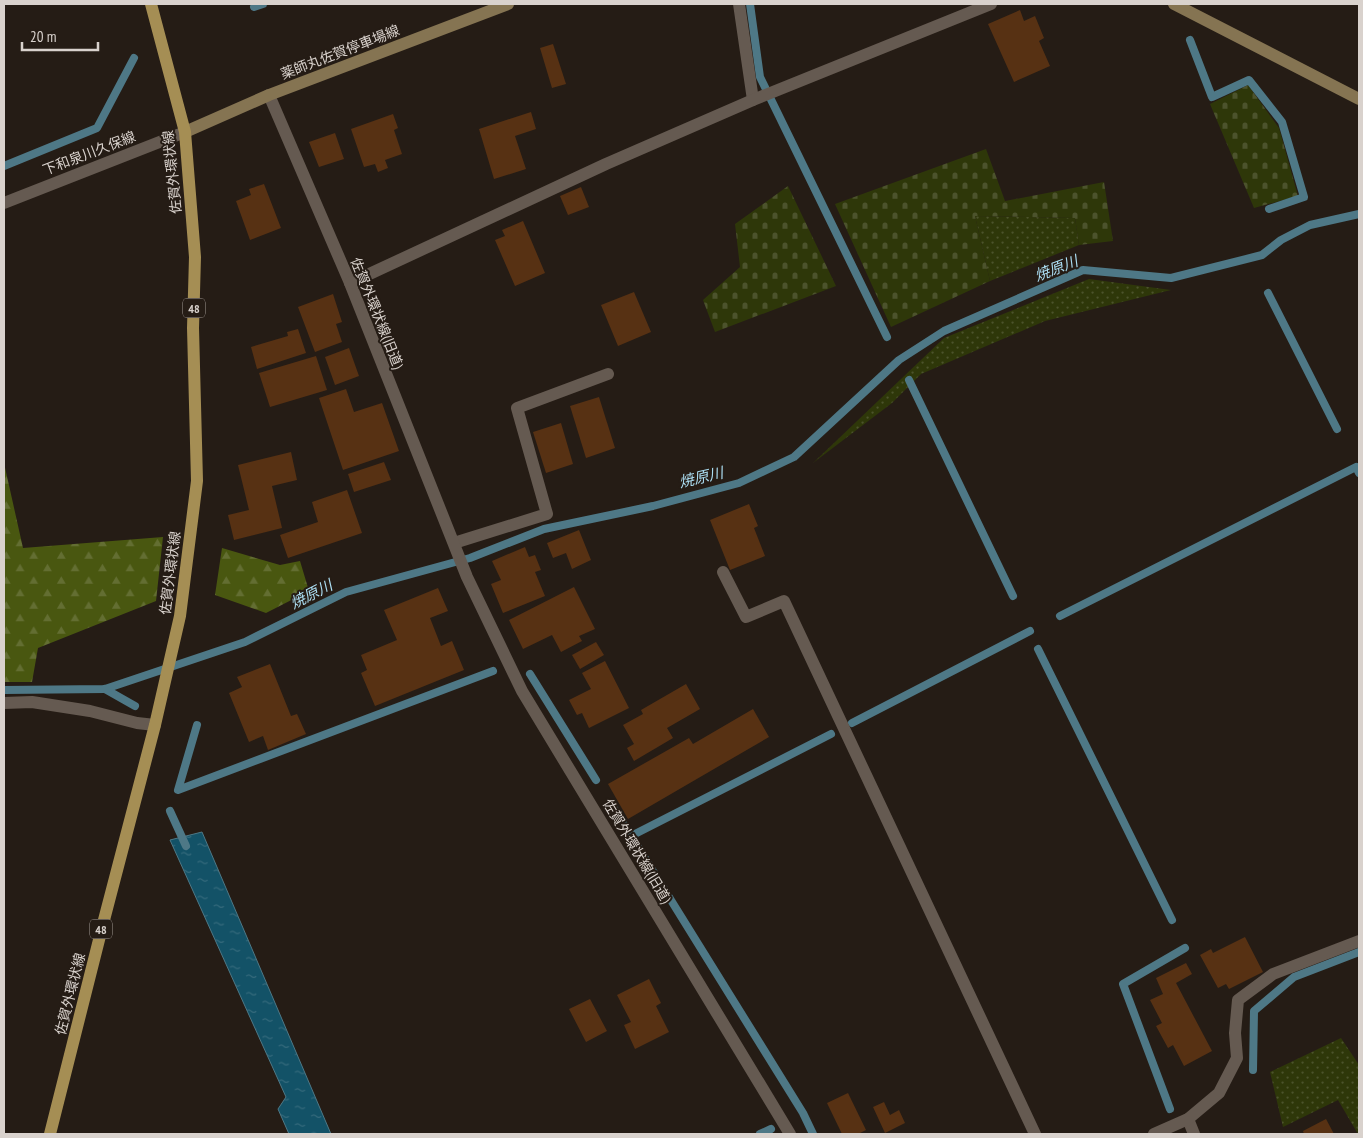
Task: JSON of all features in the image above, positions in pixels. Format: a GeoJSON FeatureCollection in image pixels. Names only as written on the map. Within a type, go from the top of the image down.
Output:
{"type":"FeatureCollection","features":[{"type":"Feature","properties":{"kind":"main road","name":"佐賀外環状線"},"geometry":{"type":"LineString","coordinates":[[50,1134],[155,724],[180,616],[197,481],[193,328],[194,258],[185,132],[151,4]]}},
{"type":"Feature","properties":{"kind":"main road","name":"薬師丸佐賀停車場線"},"geometry":{"type":"LineString","coordinates":[[185,132],[269,95],[508,4]]}},
{"type":"Feature","properties":{"kind":"main road"},"geometry":{"type":"LineString","coordinates":[[1174,4],[1359,99]]}},
{"type":"Feature","properties":{"kind":"street"},"geometry":{"type":"LineString","coordinates":[[739,4],[753,100]]}},
{"type":"Feature","properties":{"kind":"street"},"geometry":{"type":"LineString","coordinates":[[350,283],[598,168],[782,87],[991,4]]}},
{"type":"Feature","properties":{"kind":"street","name":"佐賀外環状線(旧道)"},"geometry":{"type":"LineString","coordinates":[[269,95],[350,283],[467,577],[522,691],[790,1134]]}},
{"type":"Feature","properties":{"kind":"street","name":"下和泉川久保線"},"geometry":{"type":"LineString","coordinates":[[4,203],[185,132]]}},
{"type":"Feature","properties":{"kind":"street"},"geometry":{"type":"LineString","coordinates":[[454,543],[547,514],[517,408],[608,374]]}},
{"type":"Feature","properties":{"kind":"street"},"geometry":{"type":"LineString","coordinates":[[723,572],[746,617],[784,601],[1035,1134]]}},
{"type":"Feature","properties":{"kind":"street"},"geometry":{"type":"LineString","coordinates":[[4,703],[32,702],[90,711],[137,723],[155,724]]}},
{"type":"Feature","properties":{"kind":"street"},"geometry":{"type":"LineString","coordinates":[[1154,1134],[1188,1119],[1219,1093],[1238,1058],[1235,1033],[1238,1000],[1272,974],[1359,941]]}},
{"type":"Feature","properties":{"kind":"street"},"geometry":{"type":"LineString","coordinates":[[1188,1119],[1194,1134]]}},
{"type":"Feature","properties":{"kind":"green space"},"geometry":{"type":"Polygon","coordinates":[[[1248,85],[1279,128],[1298,196],[1254,208],[1210,104],[1248,85]]]}},
{"type":"Feature","properties":{"kind":"green space"},"geometry":{"type":"Polygon","coordinates":[[[986,149],[1005,201],[1104,182],[1113,241],[1079,245],[1075,218],[975,216],[990,281],[891,327],[835,204],[986,149]]]}},
{"type":"Feature","properties":{"kind":"green space"},"geometry":{"type":"Polygon","coordinates":[[[788,186],[836,286],[715,332],[703,300],[740,267],[735,224],[788,186]]]}},
{"type":"Feature","properties":{"kind":"green space"},"geometry":{"type":"Polygon","coordinates":[[[975,216],[1075,218],[1079,245],[990,281],[975,216]]]}},
{"type":"Feature","properties":{"kind":"green space"},"geometry":{"type":"Polygon","coordinates":[[[1089,279],[1171,290],[1045,321],[921,374],[892,403],[813,463],[944,338],[1089,279]]]}},
{"type":"Feature","properties":{"kind":"green space"},"geometry":{"type":"Polygon","coordinates":[[[4,463],[23,548],[163,537],[156,601],[38,648],[32,682],[4,682],[4,463]]]}},
{"type":"Feature","properties":{"kind":"green space"},"geometry":{"type":"Polygon","coordinates":[[[222,548],[280,565],[300,561],[309,591],[266,613],[215,595],[222,548]]]}},
{"type":"Feature","properties":{"kind":"green space"},"geometry":{"type":"Polygon","coordinates":[[[1341,1038],[1359,1065],[1359,1134],[1338,1100],[1283,1127],[1270,1072],[1341,1038]]]}},
{"type":"Feature","properties":{"kind":"water"},"geometry":{"type":"Polygon","coordinates":[[[202,832],[331,1134],[289,1134],[278,1109],[286,1097],[170,840],[202,832]]]}},
{"type":"Feature","properties":{"kind":"building"},"geometry":{"type":"Polygon","coordinates":[[[1020,10],[1024,21],[1035,16],[1044,38],[1039,41],[1050,66],[1014,82],[988,24],[1020,10]]]}},
{"type":"Feature","properties":{"kind":"building"},"geometry":{"type":"Polygon","coordinates":[[[553,44],[566,84],[552,88],[540,48],[553,44]]]}},
{"type":"Feature","properties":{"kind":"building"},"geometry":{"type":"Polygon","coordinates":[[[531,112],[536,129],[515,136],[526,169],[494,179],[479,129],[531,112]]]}},
{"type":"Feature","properties":{"kind":"building"},"geometry":{"type":"Polygon","coordinates":[[[393,114],[398,128],[394,130],[402,154],[385,160],[388,168],[378,172],[375,164],[364,167],[351,129],[393,114]]]}},
{"type":"Feature","properties":{"kind":"building"},"geometry":{"type":"Polygon","coordinates":[[[335,133],[344,159],[319,167],[309,142],[335,133]]]}},
{"type":"Feature","properties":{"kind":"building"},"geometry":{"type":"Polygon","coordinates":[[[264,184],[281,228],[250,240],[236,201],[251,195],[249,189],[264,184]]]}},
{"type":"Feature","properties":{"kind":"building"},"geometry":{"type":"Polygon","coordinates":[[[581,187],[589,207],[568,215],[560,196],[581,187]]]}},
{"type":"Feature","properties":{"kind":"building"},"geometry":{"type":"Polygon","coordinates":[[[523,221],[545,273],[515,286],[495,240],[505,236],[502,230],[523,221]]]}},
{"type":"Feature","properties":{"kind":"building"},"geometry":{"type":"Polygon","coordinates":[[[634,292],[651,332],[618,346],[601,305],[634,292]]]}},
{"type":"Feature","properties":{"kind":"building"},"geometry":{"type":"Polygon","coordinates":[[[333,294],[342,322],[336,324],[342,342],[315,352],[298,307],[333,294]]]}},
{"type":"Feature","properties":{"kind":"building"},"geometry":{"type":"Polygon","coordinates":[[[298,329],[306,353],[257,369],[251,347],[288,336],[287,332],[298,329]]]}},
{"type":"Feature","properties":{"kind":"building"},"geometry":{"type":"Polygon","coordinates":[[[349,348],[359,376],[335,385],[325,357],[349,348]]]}},
{"type":"Feature","properties":{"kind":"building"},"geometry":{"type":"Polygon","coordinates":[[[316,356],[327,390],[270,407],[259,373],[316,356]]]}},
{"type":"Feature","properties":{"kind":"building"},"geometry":{"type":"Polygon","coordinates":[[[346,389],[354,412],[382,403],[399,451],[343,470],[319,398],[346,389]]]}},
{"type":"Feature","properties":{"kind":"building"},"geometry":{"type":"Polygon","coordinates":[[[599,397],[615,448],[586,458],[570,406],[599,397]]]}},
{"type":"Feature","properties":{"kind":"building"},"geometry":{"type":"Polygon","coordinates":[[[561,423],[573,464],[546,473],[533,432],[561,423]]]}},
{"type":"Feature","properties":{"kind":"building"},"geometry":{"type":"Polygon","coordinates":[[[291,452],[297,480],[272,486],[282,528],[234,540],[228,515],[249,510],[238,465],[291,452]]]}},
{"type":"Feature","properties":{"kind":"building"},"geometry":{"type":"Polygon","coordinates":[[[384,462],[391,480],[354,492],[348,474],[384,462]]]}},
{"type":"Feature","properties":{"kind":"building"},"geometry":{"type":"Polygon","coordinates":[[[347,490],[362,533],[288,558],[280,535],[318,522],[312,502],[347,490]]]}},
{"type":"Feature","properties":{"kind":"building"},"geometry":{"type":"Polygon","coordinates":[[[749,504],[758,526],[754,528],[765,556],[730,570],[710,520],[749,504]]]}},
{"type":"Feature","properties":{"kind":"building"},"geometry":{"type":"Polygon","coordinates":[[[579,530],[591,560],[572,569],[566,553],[553,558],[547,543],[579,530]]]}},
{"type":"Feature","properties":{"kind":"building"},"geometry":{"type":"Polygon","coordinates":[[[525,547],[529,557],[535,555],[541,570],[535,572],[545,596],[503,613],[491,584],[501,580],[492,561],[525,547]]]}},
{"type":"Feature","properties":{"kind":"building"},"geometry":{"type":"Polygon","coordinates":[[[574,587],[595,629],[579,636],[582,641],[561,652],[552,635],[523,649],[509,620],[574,587]]]}},
{"type":"Feature","properties":{"kind":"building"},"geometry":{"type":"Polygon","coordinates":[[[438,588],[448,611],[430,618],[441,646],[452,641],[464,670],[375,706],[361,673],[367,670],[361,655],[397,640],[384,610],[438,588]]]}},
{"type":"Feature","properties":{"kind":"building"},"geometry":{"type":"Polygon","coordinates":[[[596,642],[604,655],[580,669],[572,655],[596,642]]]}},
{"type":"Feature","properties":{"kind":"building"},"geometry":{"type":"Polygon","coordinates":[[[605,661],[629,708],[589,728],[582,713],[577,715],[569,700],[591,689],[582,673],[605,661]]]}},
{"type":"Feature","properties":{"kind":"building"},"geometry":{"type":"Polygon","coordinates":[[[270,664],[291,716],[297,714],[306,734],[268,750],[263,736],[249,742],[229,693],[242,687],[237,677],[270,664]]]}},
{"type":"Feature","properties":{"kind":"building"},"geometry":{"type":"Polygon","coordinates":[[[686,684],[700,709],[667,728],[673,738],[634,761],[627,748],[634,744],[623,725],[643,714],[641,710],[686,684]]]}},
{"type":"Feature","properties":{"kind":"building"},"geometry":{"type":"Polygon","coordinates":[[[753,709],[769,737],[628,819],[608,784],[689,738],[693,744],[753,709]]]}},
{"type":"Feature","properties":{"kind":"building"},"geometry":{"type":"Polygon","coordinates":[[[1245,937],[1263,972],[1229,989],[1226,984],[1218,988],[1200,955],[1211,949],[1213,953],[1245,937]]]}},
{"type":"Feature","properties":{"kind":"building"},"geometry":{"type":"Polygon","coordinates":[[[1186,963],[1192,974],[1176,983],[1212,1051],[1184,1066],[1173,1045],[1168,1048],[1156,1026],[1162,1023],[1150,1000],[1163,994],[1156,978],[1186,963]]]}},
{"type":"Feature","properties":{"kind":"building"},"geometry":{"type":"Polygon","coordinates":[[[649,979],[661,1003],[656,1006],[669,1032],[635,1049],[624,1025],[631,1022],[617,995],[649,979]]]}},
{"type":"Feature","properties":{"kind":"building"},"geometry":{"type":"Polygon","coordinates":[[[590,999],[607,1031],[586,1042],[569,1009],[590,999]]]}},
{"type":"Feature","properties":{"kind":"building"},"geometry":{"type":"Polygon","coordinates":[[[848,1093],[866,1130],[858,1134],[842,1134],[827,1103],[848,1093]]]}},
{"type":"Feature","properties":{"kind":"building"},"geometry":{"type":"Polygon","coordinates":[[[884,1102],[890,1115],[899,1110],[905,1123],[885,1133],[873,1107],[884,1102]]]}},
{"type":"Feature","properties":{"kind":"building"},"geometry":{"type":"Polygon","coordinates":[[[1326,1119],[1334,1134],[1304,1134],[1303,1131],[1326,1119]]]}},
{"type":"Feature","properties":{"kind":"waterway"},"geometry":{"type":"LineString","coordinates":[[254,7],[263,4]]}},
{"type":"Feature","properties":{"kind":"waterway"},"geometry":{"type":"LineString","coordinates":[[750,4],[760,77],[887,337]]}},
{"type":"Feature","properties":{"kind":"waterway"},"geometry":{"type":"LineString","coordinates":[[1190,40],[1212,97],[1249,80],[1282,122],[1304,197],[1269,209]]}},
{"type":"Feature","properties":{"kind":"waterway"},"geometry":{"type":"LineString","coordinates":[[4,166],[97,128],[134,58]]}},
{"type":"Feature","properties":{"kind":"waterway","name":"焼原川"},"geometry":{"type":"LineString","coordinates":[[4,690],[105,689],[245,642],[346,592],[470,558],[544,529],[653,506],[739,483],[794,457],[899,360],[944,331],[1083,270],[1171,278],[1262,255],[1281,240],[1310,225],[1359,214]]}},
{"type":"Feature","properties":{"kind":"waterway"},"geometry":{"type":"LineString","coordinates":[[1268,293],[1337,429]]}},
{"type":"Feature","properties":{"kind":"waterway"},"geometry":{"type":"LineString","coordinates":[[909,380],[1013,596]]}},
{"type":"Feature","properties":{"kind":"waterway"},"geometry":{"type":"LineString","coordinates":[[1060,616],[1356,467],[1359,473]]}},
{"type":"Feature","properties":{"kind":"waterway"},"geometry":{"type":"LineString","coordinates":[[852,723],[1030,631]]}},
{"type":"Feature","properties":{"kind":"waterway"},"geometry":{"type":"LineString","coordinates":[[1038,649],[1172,920]]}},
{"type":"Feature","properties":{"kind":"waterway"},"geometry":{"type":"LineString","coordinates":[[197,725],[178,790],[493,671]]}},
{"type":"Feature","properties":{"kind":"waterway"},"geometry":{"type":"LineString","coordinates":[[530,674],[596,780]]}},
{"type":"Feature","properties":{"kind":"waterway"},"geometry":{"type":"LineString","coordinates":[[105,689],[135,706]]}},
{"type":"Feature","properties":{"kind":"waterway"},"geometry":{"type":"LineString","coordinates":[[631,836],[831,734]]}},
{"type":"Feature","properties":{"kind":"waterway"},"geometry":{"type":"LineString","coordinates":[[615,810],[803,1113],[813,1134]]}},
{"type":"Feature","properties":{"kind":"waterway"},"geometry":{"type":"LineString","coordinates":[[170,811],[186,846]]}},
{"type":"Feature","properties":{"kind":"waterway"},"geometry":{"type":"LineString","coordinates":[[1170,1109],[1123,984],[1185,948]]}},
{"type":"Feature","properties":{"kind":"waterway"},"geometry":{"type":"LineString","coordinates":[[1253,1070],[1254,1011],[1294,977],[1359,952]]}},
{"type":"Feature","properties":{"kind":"waterway"},"geometry":{"type":"LineString","coordinates":[[760,1134],[771,1129]]}}]}
